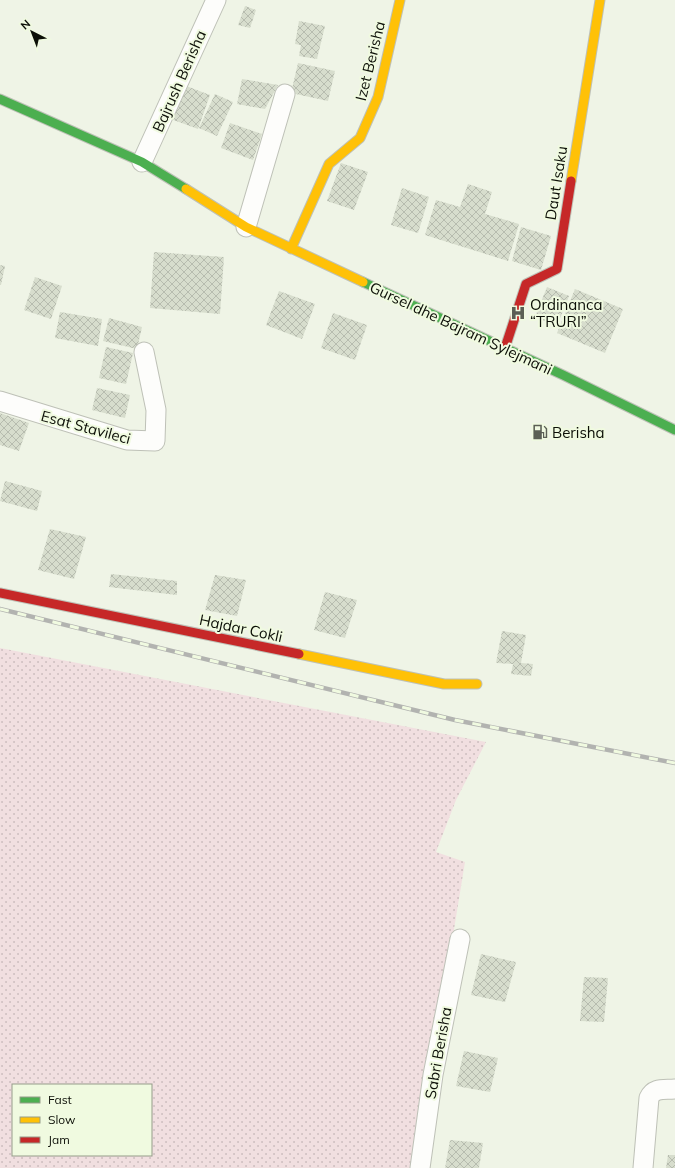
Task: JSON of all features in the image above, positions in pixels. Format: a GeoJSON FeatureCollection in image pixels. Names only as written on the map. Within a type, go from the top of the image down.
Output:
{"type":"FeatureCollection","features":[{"type":"Feature","properties":{"kind":"street","name":"Bajrush Berisha"},"geometry":{"type":"LineString","coordinates":[[142,162],[216,0]]}},
{"type":"Feature","properties":{"kind":"street","name":"Izet Berisha"},"geometry":{"type":"LineString","coordinates":[[291,249],[329,164],[360,138],[378,97],[400,0]]}},
{"type":"Feature","properties":{"kind":"street","name":"Daut Isaku"},"geometry":{"type":"LineString","coordinates":[[505,348],[526,284],[557,269],[600,0]]}},
{"type":"Feature","properties":{"kind":"street"},"geometry":{"type":"LineString","coordinates":[[246,227],[285,94]]}},
{"type":"Feature","properties":{"kind":"street","name":"Gursel dhe Bajram Sylejmani"},"geometry":{"type":"LineString","coordinates":[[0,99],[142,162],[246,227],[505,348],[675,430]]}},
{"type":"Feature","properties":{"kind":"street","name":"Esat Stavileci"},"geometry":{"type":"LineString","coordinates":[[0,402],[127,440],[156,441],[156,410],[144,352]]}},
{"type":"Feature","properties":{"kind":"street","name":"Hajdar Cokli"},"geometry":{"type":"LineString","coordinates":[[0,593],[444,684],[478,684]]}},
{"type":"Feature","properties":{"kind":"street","name":"Sabri Berisha"},"geometry":{"type":"LineString","coordinates":[[420,1168],[433,1075],[460,939]]}},
{"type":"Feature","properties":{"kind":"street"},"geometry":{"type":"LineString","coordinates":[[643,1168],[649,1098],[656,1090],[675,1089]]}},
{"type":"Feature","properties":{"kind":"shaded area"},"geometry":{"type":"Polygon","coordinates":[[[0,648],[486,742],[456,800],[436,852],[465,862],[415,1168],[0,1168],[0,648]]]}},
{"type":"Feature","properties":{"kind":"building"},"geometry":{"type":"Polygon","coordinates":[[[245,6],[256,10],[250,28],[238,25],[245,6]]]}},
{"type":"Feature","properties":{"kind":"building"},"geometry":{"type":"Polygon","coordinates":[[[299,21],[325,26],[317,59],[299,56],[301,45],[295,44],[299,21]]]}},
{"type":"Feature","properties":{"kind":"building"},"geometry":{"type":"Polygon","coordinates":[[[298,63],[335,71],[328,101],[291,93],[298,63]]]}},
{"type":"Feature","properties":{"kind":"building"},"geometry":{"type":"Polygon","coordinates":[[[242,79],[278,85],[265,109],[237,104],[242,79]]]}},
{"type":"Feature","properties":{"kind":"building"},"geometry":{"type":"Polygon","coordinates":[[[181,84],[210,95],[198,129],[168,118],[181,84]]]}},
{"type":"Feature","properties":{"kind":"building"},"geometry":{"type":"Polygon","coordinates":[[[215,94],[233,102],[217,136],[199,128],[215,94]]]}},
{"type":"Feature","properties":{"kind":"building"},"geometry":{"type":"Polygon","coordinates":[[[230,123],[262,134],[253,160],[221,148],[230,123]]]}},
{"type":"Feature","properties":{"kind":"building"},"geometry":{"type":"Polygon","coordinates":[[[341,163],[368,172],[354,210],[327,201],[341,163]]]}},
{"type":"Feature","properties":{"kind":"building"},"geometry":{"type":"Polygon","coordinates":[[[468,184],[492,192],[485,214],[519,224],[508,261],[425,235],[436,200],[460,207],[468,184]]]}},
{"type":"Feature","properties":{"kind":"building"},"geometry":{"type":"Polygon","coordinates":[[[402,188],[429,197],[418,233],[391,225],[402,188]]]}},
{"type":"Feature","properties":{"kind":"building"},"geometry":{"type":"Polygon","coordinates":[[[521,227],[551,236],[541,270],[512,261],[521,227]]]}},
{"type":"Feature","properties":{"kind":"building"},"geometry":{"type":"Polygon","coordinates":[[[154,252],[224,257],[220,314],[150,308],[154,252]]]}},
{"type":"Feature","properties":{"kind":"building"},"geometry":{"type":"Polygon","coordinates":[[[0,265],[5,266],[1,285],[0,285],[0,265]]]}},
{"type":"Feature","properties":{"kind":"building"},"geometry":{"type":"Polygon","coordinates":[[[35,277],[62,286],[51,319],[24,310],[35,277]]]}},
{"type":"Feature","properties":{"kind":"building"},"geometry":{"type":"Polygon","coordinates":[[[547,287],[569,296],[557,326],[535,317],[547,287]]]}},
{"type":"Feature","properties":{"kind":"building"},"geometry":{"type":"Polygon","coordinates":[[[575,289],[623,309],[605,353],[557,333],[575,289]]]}},
{"type":"Feature","properties":{"kind":"building"},"geometry":{"type":"Polygon","coordinates":[[[279,291],[315,304],[302,339],[266,325],[279,291]]]}},
{"type":"Feature","properties":{"kind":"building"},"geometry":{"type":"Polygon","coordinates":[[[60,312],[102,319],[98,346],[55,338],[60,312]]]}},
{"type":"Feature","properties":{"kind":"building"},"geometry":{"type":"Polygon","coordinates":[[[333,313],[367,325],[355,360],[321,348],[333,313]]]}},
{"type":"Feature","properties":{"kind":"building"},"geometry":{"type":"Polygon","coordinates":[[[109,318],[142,327],[137,349],[103,341],[109,318]]]}},
{"type":"Feature","properties":{"kind":"building"},"geometry":{"type":"Polygon","coordinates":[[[106,347],[133,353],[126,384],[99,378],[106,347]]]}},
{"type":"Feature","properties":{"kind":"building"},"geometry":{"type":"Polygon","coordinates":[[[97,388],[130,395],[125,418],[92,410],[97,388]]]}},
{"type":"Feature","properties":{"kind":"building"},"geometry":{"type":"Polygon","coordinates":[[[0,413],[29,423],[19,451],[0,445],[0,413]]]}},
{"type":"Feature","properties":{"kind":"building"},"geometry":{"type":"Polygon","coordinates":[[[5,481],[42,491],[37,511],[0,501],[5,481]]]}},
{"type":"Feature","properties":{"kind":"building"},"geometry":{"type":"Polygon","coordinates":[[[50,529],[86,537],[74,579],[38,570],[50,529]]]}},
{"type":"Feature","properties":{"kind":"building"},"geometry":{"type":"Polygon","coordinates":[[[111,574],[177,581],[177,595],[109,587],[111,574]]]}},
{"type":"Feature","properties":{"kind":"building"},"geometry":{"type":"Polygon","coordinates":[[[215,575],[246,580],[237,616],[205,610],[215,575]]]}},
{"type":"Feature","properties":{"kind":"building"},"geometry":{"type":"Polygon","coordinates":[[[325,592],[357,600],[345,638],[314,630],[325,592]]]}},
{"type":"Feature","properties":{"kind":"building"},"geometry":{"type":"Polygon","coordinates":[[[502,631],[526,635],[521,663],[533,664],[531,676],[511,674],[513,664],[496,663],[502,631]]]}},
{"type":"Feature","properties":{"kind":"building"},"geometry":{"type":"Polygon","coordinates":[[[481,954],[516,962],[505,1002],[471,995],[481,954]]]}},
{"type":"Feature","properties":{"kind":"building"},"geometry":{"type":"Polygon","coordinates":[[[584,977],[608,978],[604,1022],[580,1021],[584,977]]]}},
{"type":"Feature","properties":{"kind":"building"},"geometry":{"type":"Polygon","coordinates":[[[464,1051],[498,1058],[490,1092],[456,1086],[464,1051]]]}},
{"type":"Feature","properties":{"kind":"building"},"geometry":{"type":"Polygon","coordinates":[[[450,1140],[483,1143],[479,1168],[445,1168],[450,1140]]]}},
{"type":"Feature","properties":{"kind":"building"},"geometry":{"type":"Polygon","coordinates":[[[668,1155],[675,1155],[675,1168],[666,1168],[668,1155]]]}},
{"type":"Feature","properties":{"kind":"railway"},"geometry":{"type":"LineString","coordinates":[[0,609],[455,720],[675,763]]}},
{"type":"Feature","properties":{"kind":"traffic: fast"},"geometry":{"type":"LineString","coordinates":[[0,99],[142,162],[186,189]]}},
{"type":"Feature","properties":{"kind":"traffic: fast"},"geometry":{"type":"LineString","coordinates":[[363,282],[563,375],[675,430]]}},
{"type":"Feature","properties":{"kind":"traffic: slow"},"geometry":{"type":"LineString","coordinates":[[291,249],[329,164],[360,138],[378,97],[400,0]]}},
{"type":"Feature","properties":{"kind":"traffic: slow"},"geometry":{"type":"LineString","coordinates":[[571,181],[600,0]]}},
{"type":"Feature","properties":{"kind":"traffic: slow"},"geometry":{"type":"LineString","coordinates":[[186,189],[246,227],[363,282]]}},
{"type":"Feature","properties":{"kind":"traffic: slow"},"geometry":{"type":"LineString","coordinates":[[299,654],[444,684],[477,684]]}},
{"type":"Feature","properties":{"kind":"traffic: jam"},"geometry":{"type":"LineString","coordinates":[[505,348],[526,284],[557,269],[571,181]]}},
{"type":"Feature","properties":{"kind":"traffic: jam"},"geometry":{"type":"LineString","coordinates":[[0,593],[299,654]]}},
{"type":"Feature","properties":{"kind":"place","name":"Ordinanca “TRURI”"},"geometry":{"type":"Point","coordinates":[518,313]}},
{"type":"Feature","properties":{"kind":"place","name":"Berisha"},"geometry":{"type":"Point","coordinates":[540,432]}}]}
